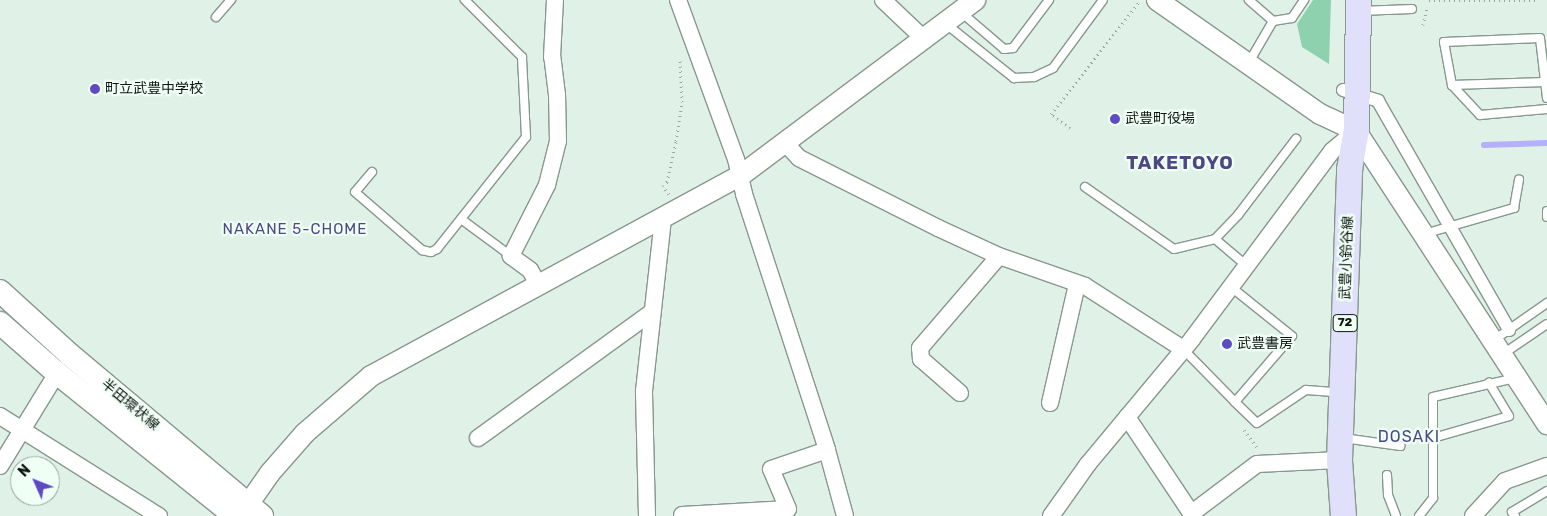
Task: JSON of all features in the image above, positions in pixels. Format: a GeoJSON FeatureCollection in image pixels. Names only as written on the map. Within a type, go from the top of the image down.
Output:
{"type":"FeatureCollection","features":[{"type":"Feature","properties":{"kind":"main road","name":"武豊小鈴谷線"},"geometry":{"type":"LineString","coordinates":[[1343,516],[1340,449],[1350,168],[1356,131],[1350,92],[1358,5]]}},
{"type":"Feature","properties":{"kind":"main road","name":"半田環状線"},"geometry":{"type":"LineString","coordinates":[[0,291],[246,513]]}},
{"type":"Feature","properties":{"kind":"main road","name":"半田環状線"},"geometry":{"type":"LineString","coordinates":[[0,323],[57,373],[246,513]]}},
{"type":"Feature","properties":{"kind":"street"},"geometry":{"type":"LineString","coordinates":[[539,286],[530,270],[511,256],[547,185],[558,141],[557,95],[552,56],[555,0]]}},
{"type":"Feature","properties":{"kind":"street"},"geometry":{"type":"LineString","coordinates":[[678,0],[740,176],[827,450],[845,516]]}},
{"type":"Feature","properties":{"kind":"street"},"geometry":{"type":"LineString","coordinates":[[883,0],[924,39]]}},
{"type":"Feature","properties":{"kind":"street"},"geometry":{"type":"LineString","coordinates":[[1148,0],[1320,114],[1356,131],[1547,424]]}},
{"type":"Feature","properties":{"kind":"street"},"geometry":{"type":"LineString","coordinates":[[246,513],[305,433],[371,376],[740,176],[786,144],[960,12]]}},
{"type":"Feature","properties":{"kind":"street"},"geometry":{"type":"LineString","coordinates":[[1350,92],[1378,101],[1451,225],[1509,330]]}},
{"type":"Feature","properties":{"kind":"street"},"geometry":{"type":"LineString","coordinates":[[1051,516],[1126,417],[1183,349],[1231,287],[1332,151],[1356,131]]}},
{"type":"Feature","properties":{"kind":"street"},"geometry":{"type":"LineString","coordinates":[[786,144],[800,158],[999,256],[1085,286],[1183,349]]}},
{"type":"Feature","properties":{"kind":"street"},"geometry":{"type":"LineString","coordinates":[[647,516],[644,391],[664,218]]}},
{"type":"Feature","properties":{"kind":"street"},"geometry":{"type":"LineString","coordinates":[[960,393],[921,359],[920,348],[999,256]]}},
{"type":"Feature","properties":{"kind":"street"},"geometry":{"type":"LineString","coordinates":[[1050,403],[1076,284]]}},
{"type":"Feature","properties":{"kind":"street"},"geometry":{"type":"LineString","coordinates":[[478,438],[652,312]]}},
{"type":"Feature","properties":{"kind":"street"},"geometry":{"type":"LineString","coordinates":[[0,466],[57,373]]}},
{"type":"Feature","properties":{"kind":"street"},"geometry":{"type":"LineString","coordinates":[[0,416],[160,516]]}},
{"type":"Feature","properties":{"kind":"street"},"geometry":{"type":"LineString","coordinates":[[1126,417],[1192,515],[1257,464],[1340,449]]}},
{"type":"Feature","properties":{"kind":"street"},"geometry":{"type":"LineString","coordinates":[[682,515],[788,509],[771,469],[827,450]]}},
{"type":"Feature","properties":{"kind":"street"},"geometry":{"type":"LineString","coordinates":[[1473,516],[1505,481],[1547,466]]}},
{"type":"Feature","properties":{"kind":"lane"},"geometry":{"type":"LineString","coordinates":[[216,17],[231,0]]}},
{"type":"Feature","properties":{"kind":"lane"},"geometry":{"type":"LineString","coordinates":[[372,172],[355,192],[422,250],[437,249],[526,137],[522,57],[465,0]]}},
{"type":"Feature","properties":{"kind":"lane"},"geometry":{"type":"LineString","coordinates":[[960,12],[1004,49],[1013,48],[1049,0]]}},
{"type":"Feature","properties":{"kind":"lane"},"geometry":{"type":"LineString","coordinates":[[960,12],[1014,78],[1034,77],[1052,68],[1104,0]]}},
{"type":"Feature","properties":{"kind":"lane"},"geometry":{"type":"LineString","coordinates":[[1249,0],[1273,21]]}},
{"type":"Feature","properties":{"kind":"lane"},"geometry":{"type":"LineString","coordinates":[[1273,21],[1292,18],[1304,0]]}},
{"type":"Feature","properties":{"kind":"lane"},"geometry":{"type":"LineString","coordinates":[[1358,5],[1412,9]]}},
{"type":"Feature","properties":{"kind":"lane"},"geometry":{"type":"LineString","coordinates":[[1248,66],[1273,21]]}},
{"type":"Feature","properties":{"kind":"lane"},"geometry":{"type":"LineString","coordinates":[[1547,98],[1543,38],[1444,42],[1452,84],[1480,115],[1547,109]]}},
{"type":"Feature","properties":{"kind":"lane"},"geometry":{"type":"LineString","coordinates":[[1452,84],[1545,82]]}},
{"type":"Feature","properties":{"kind":"lane"},"geometry":{"type":"LineString","coordinates":[[1085,187],[1174,249],[1215,239],[1238,215],[1296,139]]}},
{"type":"Feature","properties":{"kind":"lane"},"geometry":{"type":"LineString","coordinates":[[1422,234],[1514,208],[1520,179]]}},
{"type":"Feature","properties":{"kind":"lane"},"geometry":{"type":"LineString","coordinates":[[1547,212],[1547,217]]}},
{"type":"Feature","properties":{"kind":"lane"},"geometry":{"type":"LineString","coordinates":[[461,219],[511,256]]}},
{"type":"Feature","properties":{"kind":"lane"},"geometry":{"type":"LineString","coordinates":[[1215,239],[1247,266]]}},
{"type":"Feature","properties":{"kind":"lane"},"geometry":{"type":"LineString","coordinates":[[1231,287],[1292,336],[1235,402]]}},
{"type":"Feature","properties":{"kind":"lane"},"geometry":{"type":"LineString","coordinates":[[1497,348],[1509,330],[1547,303]]}},
{"type":"Feature","properties":{"kind":"lane"},"geometry":{"type":"LineString","coordinates":[[1497,348],[1547,324]]}},
{"type":"Feature","properties":{"kind":"lane"},"geometry":{"type":"LineString","coordinates":[[1183,349],[1257,423],[1306,390],[1342,392]]}},
{"type":"Feature","properties":{"kind":"lane"},"geometry":{"type":"LineString","coordinates":[[1419,516],[1433,498],[1433,397],[1516,378]]}},
{"type":"Feature","properties":{"kind":"lane"},"geometry":{"type":"LineString","coordinates":[[1433,438],[1508,416],[1489,383]]}},
{"type":"Feature","properties":{"kind":"lane"},"geometry":{"type":"LineString","coordinates":[[1340,449],[1400,446]]}},
{"type":"Feature","properties":{"kind":"lane"},"geometry":{"type":"LineString","coordinates":[[1387,475],[1388,495],[1396,516]]}},
{"type":"Feature","properties":{"kind":"lane"},"geometry":{"type":"LineString","coordinates":[[1512,515],[1546,492]]}},
{"type":"Feature","properties":{"kind":"path"},"geometry":{"type":"LineString","coordinates":[[1070,128],[1051,114],[1148,0]]}},
{"type":"Feature","properties":{"kind":"path"},"geometry":{"type":"LineString","coordinates":[[1429,0],[1535,0]]}},
{"type":"Feature","properties":{"kind":"path"},"geometry":{"type":"LineString","coordinates":[[1423,25],[1427,8]]}},
{"type":"Feature","properties":{"kind":"path"},"geometry":{"type":"LineString","coordinates":[[670,196],[663,186],[674,149],[682,102],[680,57]]}},
{"type":"Feature","properties":{"kind":"green space"},"geometry":{"type":"Polygon","coordinates":[[[1313,0],[1331,0],[1329,64],[1302,47],[1297,24],[1313,0]]]}},
{"type":"Feature","properties":{"kind":"waterway"},"geometry":{"type":"LineString","coordinates":[[1484,145],[1546,143]]}},
{"type":"Feature","properties":{"kind":"place","name":"町立武豊中学校"},"geometry":{"type":"Point","coordinates":[95,89]}},
{"type":"Feature","properties":{"kind":"place","name":"武豊町役場"},"geometry":{"type":"Point","coordinates":[1115,119]}},
{"type":"Feature","properties":{"kind":"place","name":"武豊書房"},"geometry":{"type":"Point","coordinates":[1227,344]}},
{"type":"Feature","properties":{"kind":"district","name":"TAKETOYO"},"geometry":{"type":"Point","coordinates":[1180,163]}},
{"type":"Feature","properties":{"kind":"district","name":"NAKANE 5-CHOME"},"geometry":{"type":"Point","coordinates":[295,230]}},
{"type":"Feature","properties":{"kind":"district","name":"DOSAKI"},"geometry":{"type":"Point","coordinates":[1409,437]}}]}
